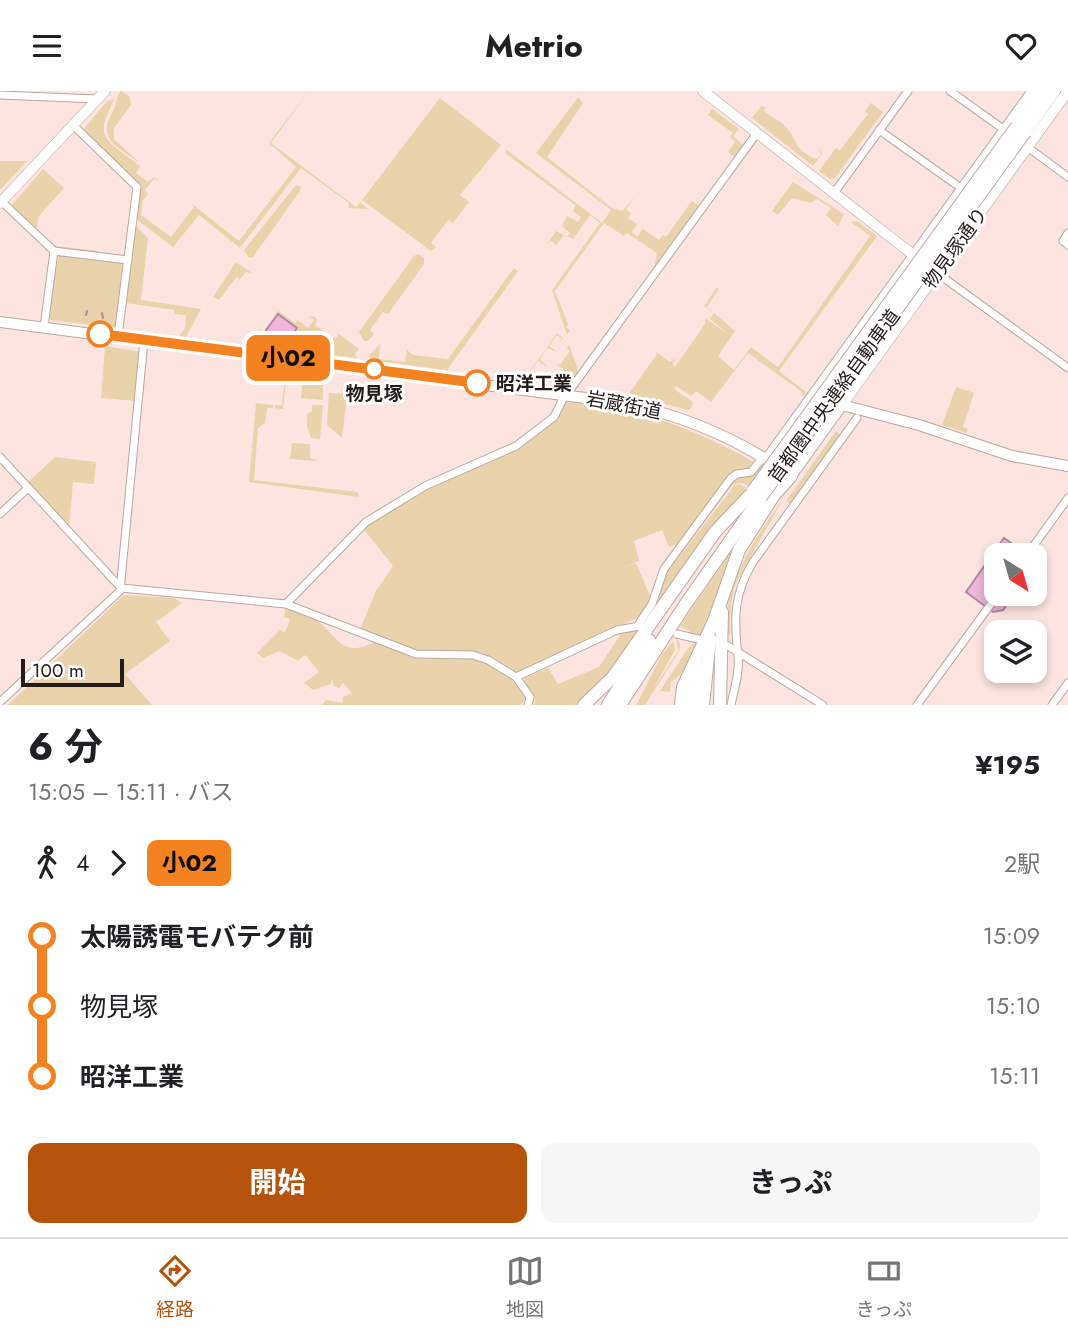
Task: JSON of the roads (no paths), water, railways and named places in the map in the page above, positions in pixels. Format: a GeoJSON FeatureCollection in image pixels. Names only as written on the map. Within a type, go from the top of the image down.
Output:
{"type":"FeatureCollection","features":[{"type":"Feature","properties":{"kind":"highway","name":"首都圏中央連絡自動車道"},"geometry":{"type":"LineString","coordinates":[[1021,129],[1042,91]]}},
{"type":"Feature","properties":{"kind":"highway","name":"首都圏中央連絡自動車道"},"geometry":{"type":"LineString","coordinates":[[608,705],[666,614],[1021,129],[1054,91]]}},
{"type":"Feature","properties":{"kind":"highway"},"geometry":{"type":"LineString","coordinates":[[681,705],[683,687],[714,621],[744,541],[791,476]]}},
{"type":"Feature","properties":{"kind":"highway"},"geometry":{"type":"LineString","coordinates":[[720,705],[728,644],[722,612],[735,570],[791,476]]}},
{"type":"Feature","properties":{"kind":"highway","name":"首都圏中央連絡自動車道"},"geometry":{"type":"LineString","coordinates":[[620,705],[754,495]]}},
{"type":"Feature","properties":{"kind":"highway"},"geometry":{"type":"LineString","coordinates":[[584,705],[613,677],[715,532],[754,495]]}},
{"type":"Feature","properties":{"kind":"highway"},"geometry":{"type":"LineString","coordinates":[[628,705],[685,605]]}},
{"type":"Feature","properties":{"kind":"highway"},"geometry":{"type":"LineString","coordinates":[[701,705],[714,621]]}},
{"type":"Feature","properties":{"kind":"highway"},"geometry":{"type":"LineString","coordinates":[[709,705],[728,644]]}},
{"type":"Feature","properties":{"kind":"highway"},"geometry":{"type":"LineString","coordinates":[[714,705],[728,644]]}},
{"type":"Feature","properties":{"kind":"highway"},"geometry":{"type":"LineString","coordinates":[[692,705],[701,646]]}},
{"type":"Feature","properties":{"kind":"highway"},"geometry":{"type":"LineString","coordinates":[[701,646],[701,705]]}},
{"type":"Feature","properties":{"kind":"highway"},"geometry":{"type":"LineString","coordinates":[[687,705],[692,670]]}},
{"type":"Feature","properties":{"kind":"main road","name":"岩蔵街道"},"geometry":{"type":"LineString","coordinates":[[0,322],[624,403],[676,416],[728,437],[791,476]]}},
{"type":"Feature","properties":{"kind":"main road"},"geometry":{"type":"LineString","coordinates":[[791,476],[842,405],[919,425],[1012,456],[1068,466]]}},
{"type":"Feature","properties":{"kind":"street"},"geometry":{"type":"LineString","coordinates":[[105,91],[1,202],[54,251],[128,261]]}},
{"type":"Feature","properties":{"kind":"street"},"geometry":{"type":"LineString","coordinates":[[703,91],[937,273],[1068,368]]}},
{"type":"Feature","properties":{"kind":"street"},"geometry":{"type":"LineString","coordinates":[[834,193],[908,91]]}},
{"type":"Feature","properties":{"kind":"street"},"geometry":{"type":"LineString","coordinates":[[950,91],[1068,177]]}},
{"type":"Feature","properties":{"kind":"street"},"geometry":{"type":"LineString","coordinates":[[516,677],[617,631],[639,625],[652,604],[662,572],[697,522],[731,478],[737,474],[751,472],[764,458],[1031,91]]}},
{"type":"Feature","properties":{"kind":"street","name":"物見塚通り"},"geometry":{"type":"LineString","coordinates":[[842,405],[1068,91]]}},
{"type":"Feature","properties":{"kind":"street"},"geometry":{"type":"LineString","coordinates":[[0,95],[97,99]]}},
{"type":"Feature","properties":{"kind":"street"},"geometry":{"type":"LineString","coordinates":[[73,125],[136,185],[118,336]]}},
{"type":"Feature","properties":{"kind":"street"},"geometry":{"type":"LineString","coordinates":[[879,130],[961,188]]}},
{"type":"Feature","properties":{"kind":"street"},"geometry":{"type":"LineString","coordinates":[[286,604],[361,526],[425,486],[499,455],[526,439],[554,417],[757,133]]}},
{"type":"Feature","properties":{"kind":"street"},"geometry":{"type":"LineString","coordinates":[[1068,233],[1063,241],[1068,245]]}},
{"type":"Feature","properties":{"kind":"street"},"geometry":{"type":"LineString","coordinates":[[44,327],[54,251]]}},
{"type":"Feature","properties":{"kind":"street"},"geometry":{"type":"LineString","coordinates":[[0,702],[121,588],[144,339]]}},
{"type":"Feature","properties":{"kind":"street"},"geometry":{"type":"LineString","coordinates":[[731,705],[737,667],[728,644],[735,602],[748,570],[857,418]]}},
{"type":"Feature","properties":{"kind":"street"},"geometry":{"type":"LineString","coordinates":[[0,457],[121,588],[286,604],[421,655],[480,657],[516,677],[529,694],[528,705]]}},
{"type":"Feature","properties":{"kind":"street"},"geometry":{"type":"LineString","coordinates":[[0,514],[28,488]]}},
{"type":"Feature","properties":{"kind":"street"},"geometry":{"type":"LineString","coordinates":[[1036,543],[1068,498]]}},
{"type":"Feature","properties":{"kind":"street"},"geometry":{"type":"LineString","coordinates":[[917,705],[989,606]]}},
{"type":"Feature","properties":{"kind":"street"},"geometry":{"type":"LineString","coordinates":[[677,634],[701,646]]}},
{"type":"Feature","properties":{"kind":"street"},"geometry":{"type":"LineString","coordinates":[[728,644],[823,705]]}},
{"type":"Feature","properties":{"kind":"street"},"geometry":{"type":"LineString","coordinates":[[1052,705],[1068,683]]}},
{"type":"Feature","properties":{"kind":"waterway"},"geometry":{"type":"LineString","coordinates":[[86,315],[87,311]]}},
{"type":"Feature","properties":{"kind":"waterway"},"geometry":{"type":"LineString","coordinates":[[102,313],[103,318]]}},
{"type":"Feature","properties":{"kind":"place","name":"物見塚"},"geometry":{"type":"Point","coordinates":[374,369]}},
{"type":"Feature","properties":{"kind":"place","name":"昭洋工業"},"geometry":{"type":"Point","coordinates":[477,383]}}]}
